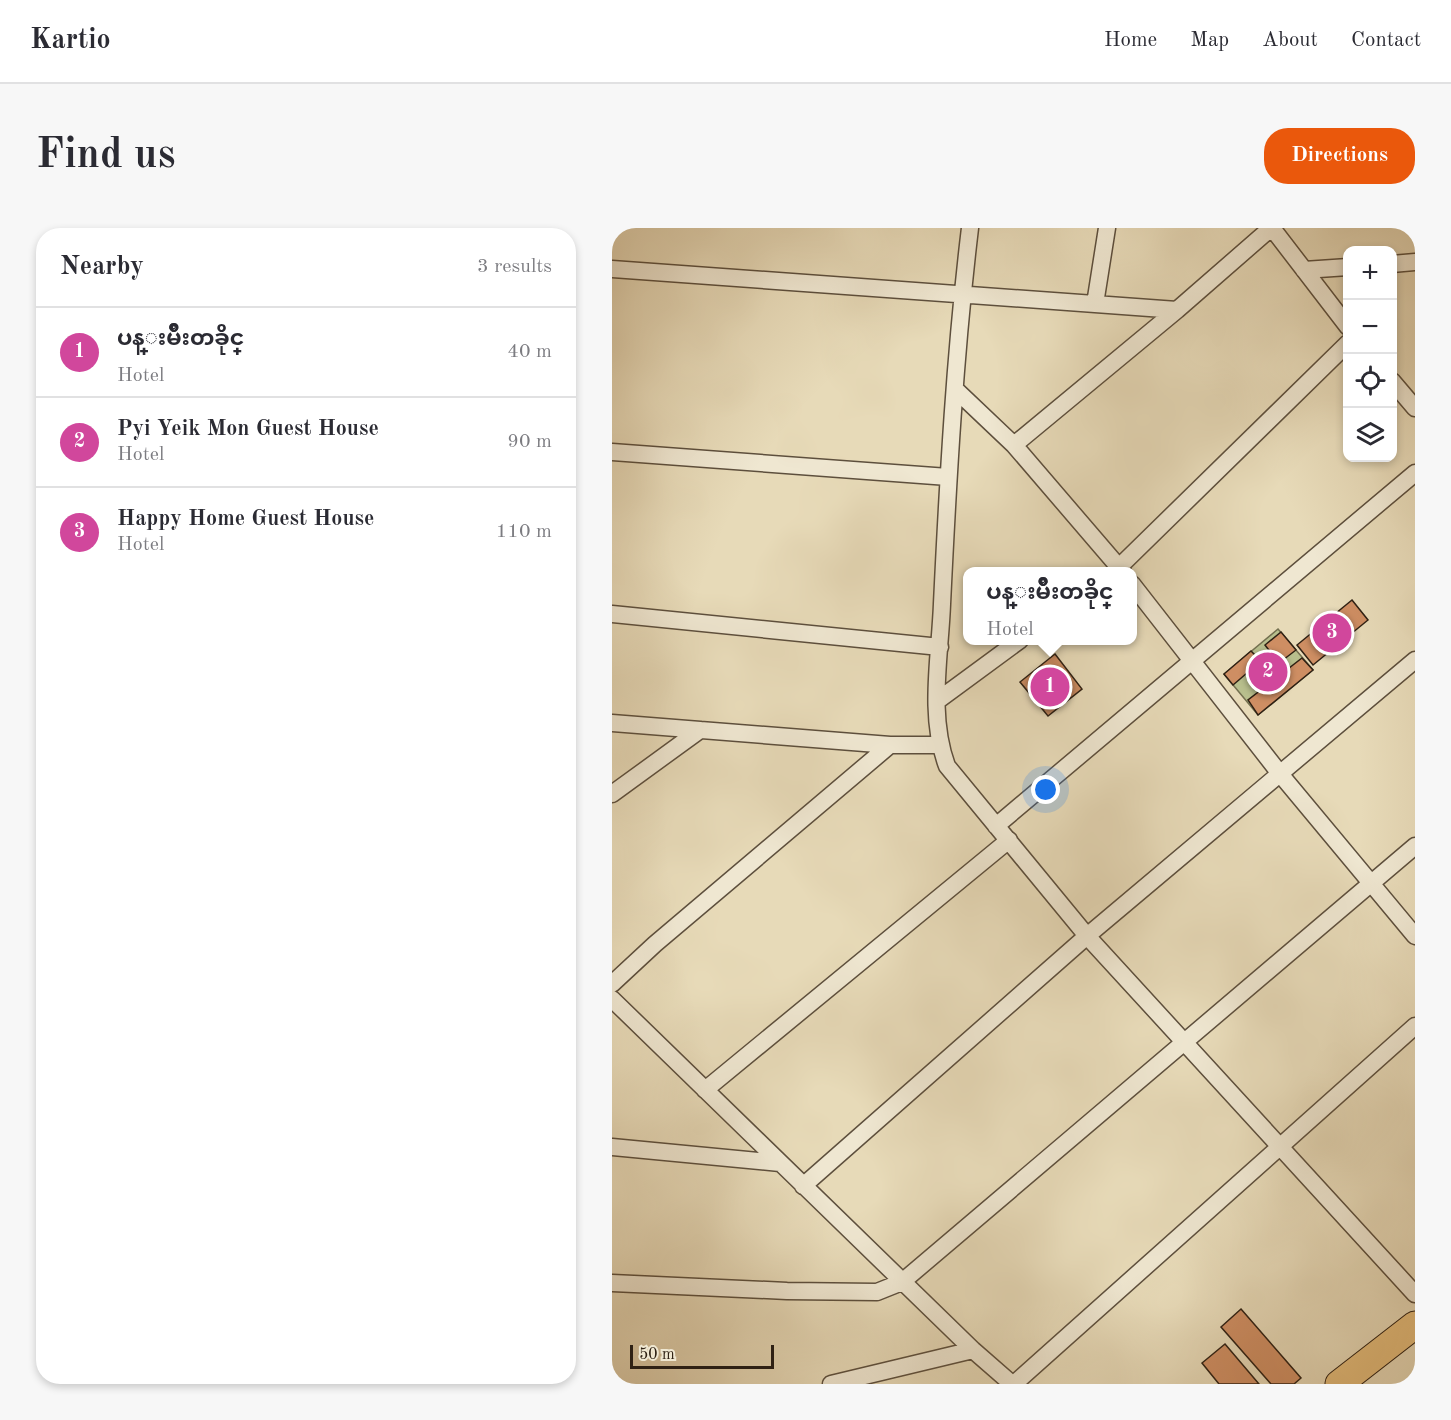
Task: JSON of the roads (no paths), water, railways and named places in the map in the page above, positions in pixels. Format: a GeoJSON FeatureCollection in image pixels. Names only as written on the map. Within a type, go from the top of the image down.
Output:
{"type":"FeatureCollection","features":[{"type":"Feature","properties":{"kind":"highway"},"geometry":{"type":"LineString","coordinates":[[1340,1384],[1415,1324]]}},
{"type":"Feature","properties":{"kind":"street"},"geometry":{"type":"LineString","coordinates":[[970,228],[962,294],[948,477],[936,701],[939,745],[947,766],[1087,936],[1415,1294]]}},
{"type":"Feature","properties":{"kind":"street"},"geometry":{"type":"LineString","coordinates":[[1095,304],[1107,228]]}},
{"type":"Feature","properties":{"kind":"street"},"geometry":{"type":"LineString","coordinates":[[1014,445],[1177,310],[1271,228],[1343,322]]}},
{"type":"Feature","properties":{"kind":"street"},"geometry":{"type":"LineString","coordinates":[[1397,264],[1415,262]]}},
{"type":"Feature","properties":{"kind":"street"},"geometry":{"type":"LineString","coordinates":[[1304,270],[1343,267]]}},
{"type":"Feature","properties":{"kind":"street"},"geometry":{"type":"LineString","coordinates":[[612,269],[1177,310]]}},
{"type":"Feature","properties":{"kind":"street"},"geometry":{"type":"LineString","coordinates":[[1122,567],[1343,347]]}},
{"type":"Feature","properties":{"kind":"street"},"geometry":{"type":"LineString","coordinates":[[1397,387],[1415,408]]}},
{"type":"Feature","properties":{"kind":"street"},"geometry":{"type":"LineString","coordinates":[[956,390],[1014,445],[1116,567]]}},
{"type":"Feature","properties":{"kind":"street"},"geometry":{"type":"LineString","coordinates":[[612,452],[948,477]]}},
{"type":"Feature","properties":{"kind":"street"},"geometry":{"type":"LineString","coordinates":[[996,826],[1415,473]]}},
{"type":"Feature","properties":{"kind":"street"},"geometry":{"type":"LineString","coordinates":[[1137,590],[1281,775],[1415,936]]}},
{"type":"Feature","properties":{"kind":"street"},"geometry":{"type":"LineString","coordinates":[[612,614],[940,647]]}},
{"type":"Feature","properties":{"kind":"street"},"geometry":{"type":"LineString","coordinates":[[936,701],[1013,645]]}},
{"type":"Feature","properties":{"kind":"street"},"geometry":{"type":"LineString","coordinates":[[803,1186],[1087,936],[1415,660]]}},
{"type":"Feature","properties":{"kind":"street"},"geometry":{"type":"LineString","coordinates":[[612,723],[890,745],[939,745]]}},
{"type":"Feature","properties":{"kind":"street"},"geometry":{"type":"LineString","coordinates":[[612,794],[700,730]]}},
{"type":"Feature","properties":{"kind":"street"},"geometry":{"type":"LineString","coordinates":[[612,984],[655,944],[890,745]]}},
{"type":"Feature","properties":{"kind":"street"},"geometry":{"type":"LineString","coordinates":[[705,1090],[1008,840]]}},
{"type":"Feature","properties":{"kind":"street"},"geometry":{"type":"LineString","coordinates":[[612,1283],[787,1291],[877,1292],[902,1282],[1415,846]]}},
{"type":"Feature","properties":{"kind":"street"},"geometry":{"type":"LineString","coordinates":[[612,999],[902,1282],[973,1350],[1013,1384],[1415,1026]]}},
{"type":"Feature","properties":{"kind":"street"},"geometry":{"type":"LineString","coordinates":[[612,1147],[780,1163]]}},
{"type":"Feature","properties":{"kind":"street"},"geometry":{"type":"LineString","coordinates":[[831,1384],[973,1350]]}},
{"type":"Feature","properties":{"kind":"place","name":"Happy Home Guest House"},"geometry":{"type":"Point","coordinates":[1332,633]}},
{"type":"Feature","properties":{"kind":"place","name":"Pyi Yeik Mon Guest House"},"geometry":{"type":"Point","coordinates":[1268,672]}},
{"type":"Feature","properties":{"kind":"place","name":"ပန္းမ်ိဳးတခိုင္"},"geometry":{"type":"Point","coordinates":[1050,687]}}]}
